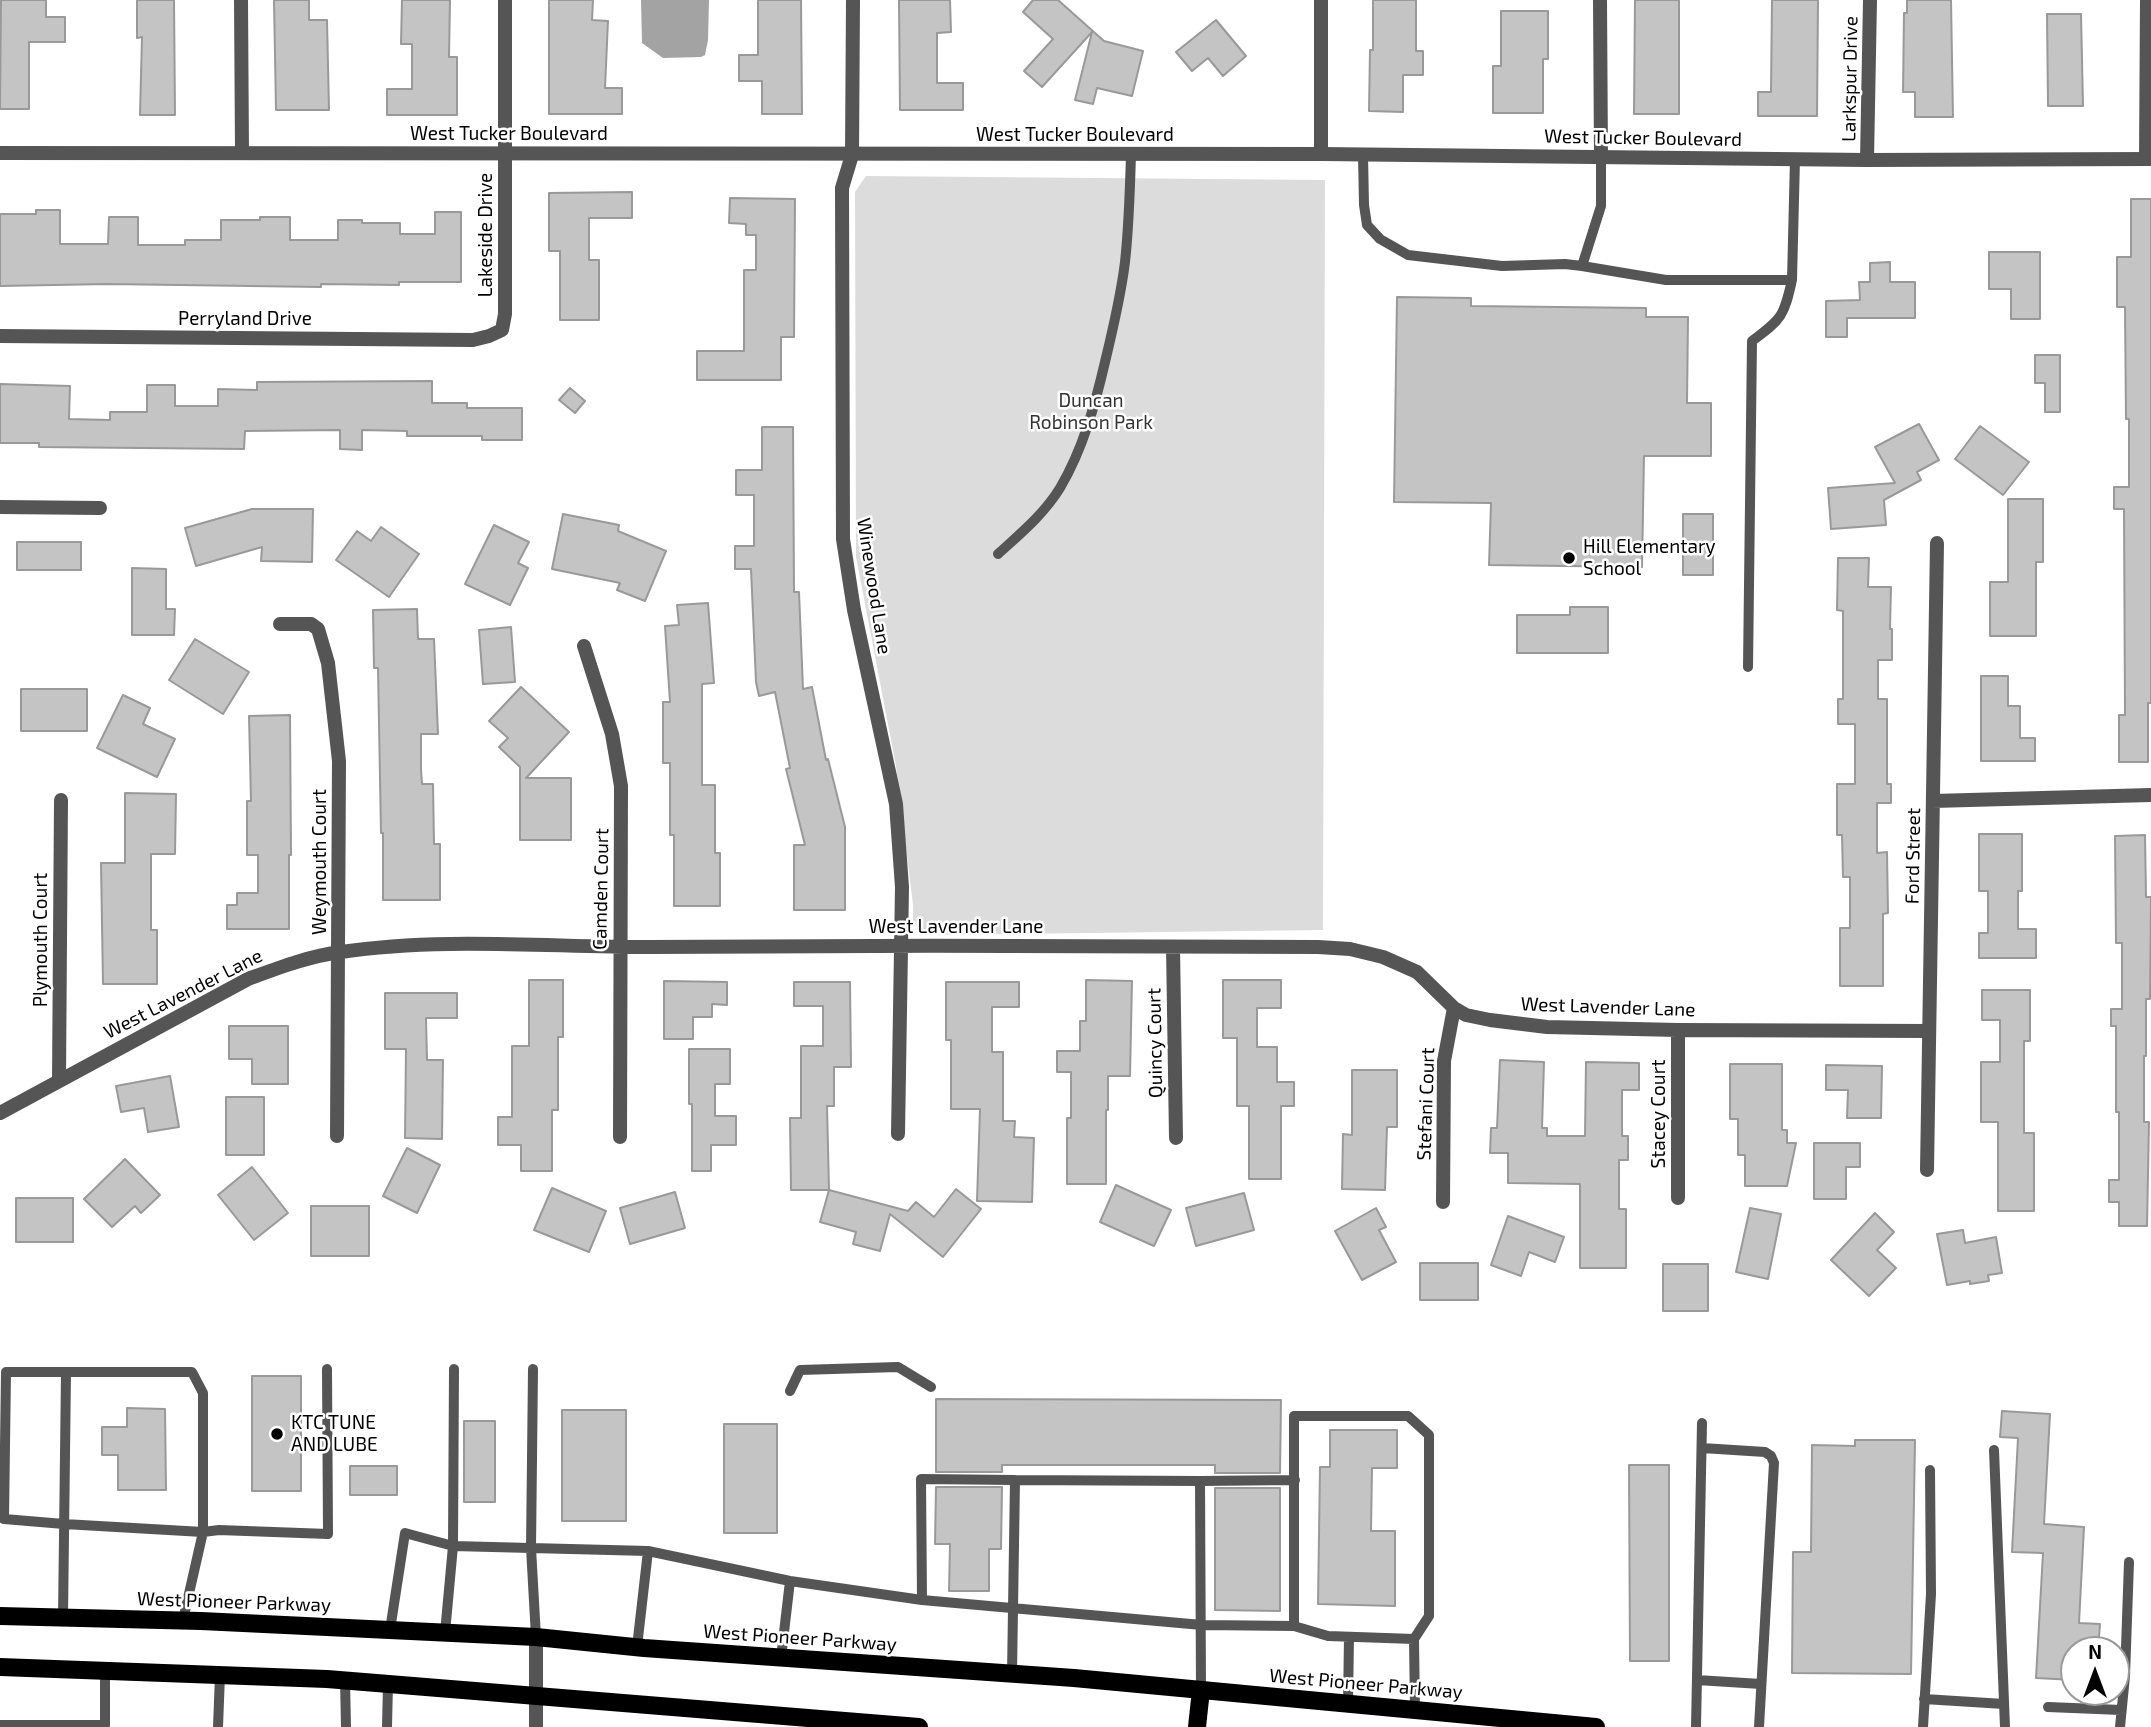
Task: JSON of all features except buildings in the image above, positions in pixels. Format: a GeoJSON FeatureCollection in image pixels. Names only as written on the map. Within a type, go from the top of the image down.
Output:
{"type":"FeatureCollection","features":[{"type":"Feature","properties":{"kind":"main road","name":"West Pioneer Parkway"},"geometry":{"type":"LineString","coordinates":[[0,1616],[183,1620],[536,1637],[1201,1690],[1596,1727]]}},
{"type":"Feature","properties":{"kind":"main road"},"geometry":{"type":"LineString","coordinates":[[0,1667],[345,1680],[536,1696],[749,1720],[919,1727]]}},
{"type":"Feature","properties":{"kind":"main road"},"geometry":{"type":"LineString","coordinates":[[1197,1727],[1201,1690]]}},
{"type":"Feature","properties":{"kind":"street"},"geometry":{"type":"LineString","coordinates":[[241,0],[242,152]]}},
{"type":"Feature","properties":{"kind":"street","name":"Lakeside Drive"},"geometry":{"type":"LineString","coordinates":[[489,336],[502,330],[505,314],[505,0]]}},
{"type":"Feature","properties":{"kind":"street","name":"Winewood Lane"},"geometry":{"type":"LineString","coordinates":[[853,0],[852,155],[842,188],[843,539],[854,610],[896,804],[902,887],[898,1134]]}},
{"type":"Feature","properties":{"kind":"street"},"geometry":{"type":"LineString","coordinates":[[1321,0],[1321,154]]}},
{"type":"Feature","properties":{"kind":"street"},"geometry":{"type":"LineString","coordinates":[[1600,0],[1601,157]]}},
{"type":"Feature","properties":{"kind":"street","name":"Larkspur Drive"},"geometry":{"type":"LineString","coordinates":[[1867,160],[1870,0]]}},
{"type":"Feature","properties":{"kind":"street"},"geometry":{"type":"LineString","coordinates":[[2147,0],[2149,159]]}},
{"type":"Feature","properties":{"kind":"street","name":"West Tucker Boulevard"},"geometry":{"type":"LineString","coordinates":[[0,153],[1321,154],[1867,160],[2149,159]]}},
{"type":"Feature","properties":{"kind":"street","name":"Perryland Drive"},"geometry":{"type":"LineString","coordinates":[[0,336],[473,340],[489,336]]}},
{"type":"Feature","properties":{"kind":"street"},"geometry":{"type":"LineString","coordinates":[[0,507],[100,508]]}},
{"type":"Feature","properties":{"kind":"street","name":"Ford Street"},"geometry":{"type":"LineString","coordinates":[[1927,1170],[1937,543]]}},
{"type":"Feature","properties":{"kind":"street","name":"Weymouth Court"},"geometry":{"type":"LineString","coordinates":[[280,624],[311,624],[318,629],[328,663],[340,761],[337,1136]]}},
{"type":"Feature","properties":{"kind":"street","name":"Camden Court"},"geometry":{"type":"LineString","coordinates":[[584,646],[612,734],[621,786],[620,1138]]}},
{"type":"Feature","properties":{"kind":"street"},"geometry":{"type":"LineString","coordinates":[[1933,801],[2151,796]]}},
{"type":"Feature","properties":{"kind":"street","name":"Plymouth Court"},"geometry":{"type":"LineString","coordinates":[[59,1080],[61,800]]}},
{"type":"Feature","properties":{"kind":"street","name":"West Lavender Lane"},"geometry":{"type":"LineString","coordinates":[[0,1113],[248,979],[288,964],[339,952],[425,944],[1350,949],[1383,957],[1417,972],[1454,1008],[1466,1015],[1547,1027],[1929,1031]]}},
{"type":"Feature","properties":{"kind":"street","name":"Quincy Court"},"geometry":{"type":"LineString","coordinates":[[1173,947],[1176,1138]]}},
{"type":"Feature","properties":{"kind":"street","name":"Stefani Court"},"geometry":{"type":"LineString","coordinates":[[1443,1202],[1444,1061],[1454,1008]]}},
{"type":"Feature","properties":{"kind":"street","name":"Stacey Court"},"geometry":{"type":"LineString","coordinates":[[1678,1030],[1678,1198]]}},
{"type":"Feature","properties":{"kind":"street"},"geometry":{"type":"LineString","coordinates":[[536,1637],[536,1727]]}},
{"type":"Feature","properties":{"kind":"lane"},"geometry":{"type":"LineString","coordinates":[[998,554],[1037,519],[1060,488],[1096,403],[1125,264],[1131,154]]}},
{"type":"Feature","properties":{"kind":"lane"},"geometry":{"type":"LineString","coordinates":[[1363,155],[1367,225],[1380,239],[1408,255],[1502,266],[1565,264],[1666,280],[1792,280]]}},
{"type":"Feature","properties":{"kind":"lane"},"geometry":{"type":"LineString","coordinates":[[1582,266],[1601,206],[1601,157]]}},
{"type":"Feature","properties":{"kind":"lane"},"geometry":{"type":"LineString","coordinates":[[1748,667],[1752,341],[1778,320],[1785,309],[1792,280],[1795,159]]}},
{"type":"Feature","properties":{"kind":"lane"},"geometry":{"type":"LineString","coordinates":[[790,1391],[800,1370],[898,1367],[931,1387]]}},
{"type":"Feature","properties":{"kind":"lane"},"geometry":{"type":"LineString","coordinates":[[183,1620],[203,1532],[203,1393],[192,1372],[6,1372],[4,1519],[203,1532],[219,1530],[328,1534],[327,1369]]}},
{"type":"Feature","properties":{"kind":"lane"},"geometry":{"type":"LineString","coordinates":[[445,1633],[453,1546],[454,1369]]}},
{"type":"Feature","properties":{"kind":"lane"},"geometry":{"type":"LineString","coordinates":[[533,1369],[531,1548],[536,1637]]}},
{"type":"Feature","properties":{"kind":"lane"},"geometry":{"type":"LineString","coordinates":[[63,1618],[66,1372]]}},
{"type":"Feature","properties":{"kind":"lane"},"geometry":{"type":"LineString","coordinates":[[1294,1626],[1294,1416],[1408,1416],[1429,1435],[1429,1616],[1414,1639],[1415,1710]]}},
{"type":"Feature","properties":{"kind":"lane"},"geometry":{"type":"LineString","coordinates":[[1696,1727],[1702,1423]]}},
{"type":"Feature","properties":{"kind":"lane"},"geometry":{"type":"LineString","coordinates":[[1702,1448],[1765,1452],[1771,1456],[1774,1463],[1759,1727]]}},
{"type":"Feature","properties":{"kind":"lane"},"geometry":{"type":"LineString","coordinates":[[1994,1450],[2005,1727]]}},
{"type":"Feature","properties":{"kind":"lane"},"geometry":{"type":"LineString","coordinates":[[1923,1727],[1931,1594],[1930,1470]]}},
{"type":"Feature","properties":{"kind":"lane"},"geometry":{"type":"LineString","coordinates":[[922,1600],[921,1479],[1295,1480]]}},
{"type":"Feature","properties":{"kind":"lane"},"geometry":{"type":"LineString","coordinates":[[1012,1674],[1015,1480]]}},
{"type":"Feature","properties":{"kind":"lane"},"geometry":{"type":"LineString","coordinates":[[1200,1481],[1201,1690]]}},
{"type":"Feature","properties":{"kind":"lane"},"geometry":{"type":"LineString","coordinates":[[390,1630],[405,1533],[453,1546],[648,1551],[790,1581],[922,1600],[1202,1625],[1294,1626],[1328,1636],[1414,1639]]}},
{"type":"Feature","properties":{"kind":"lane"},"geometry":{"type":"LineString","coordinates":[[637,1647],[648,1551]]}},
{"type":"Feature","properties":{"kind":"lane"},"geometry":{"type":"LineString","coordinates":[[2120,1727],[2129,1562]]}},
{"type":"Feature","properties":{"kind":"lane"},"geometry":{"type":"LineString","coordinates":[[781,1658],[790,1581]]}},
{"type":"Feature","properties":{"kind":"lane"},"geometry":{"type":"LineString","coordinates":[[1348,1704],[1349,1637]]}},
{"type":"Feature","properties":{"kind":"lane"},"geometry":{"type":"LineString","coordinates":[[0,1725],[108,1726],[106,1671]]}},
{"type":"Feature","properties":{"kind":"lane"},"geometry":{"type":"LineString","coordinates":[[218,1727],[220,1675]]}},
{"type":"Feature","properties":{"kind":"lane"},"geometry":{"type":"LineString","coordinates":[[345,1680],[346,1727]]}},
{"type":"Feature","properties":{"kind":"lane"},"geometry":{"type":"LineString","coordinates":[[1697,1680],[1761,1684]]}},
{"type":"Feature","properties":{"kind":"lane"},"geometry":{"type":"LineString","coordinates":[[387,1727],[388,1684]]}},
{"type":"Feature","properties":{"kind":"lane"},"geometry":{"type":"LineString","coordinates":[[1924,1699],[2004,1704]]}},
{"type":"Feature","properties":{"kind":"lane"},"geometry":{"type":"LineString","coordinates":[[2048,1707],[2122,1710]]}},
{"type":"Feature","properties":{"kind":"green space","name":"Duncan Robinson Park"},"geometry":{"type":"Polygon","coordinates":[[[866,176],[1325,180],[1323,930],[929,935],[913,923],[896,766],[856,557],[855,192],[866,176]]]}},
{"type":"Feature","properties":{"kind":"shaded area"},"geometry":{"type":"Polygon","coordinates":[[[641,0],[709,0],[705,55],[663,58],[642,43],[641,0]]]}},
{"type":"Feature","properties":{"kind":"place","name":"Hill Elementary School"},"geometry":{"type":"Point","coordinates":[1569,558]}},
{"type":"Feature","properties":{"kind":"place","name":"KTC TUNE AND LUBE"},"geometry":{"type":"Point","coordinates":[277,1434]}}]}
